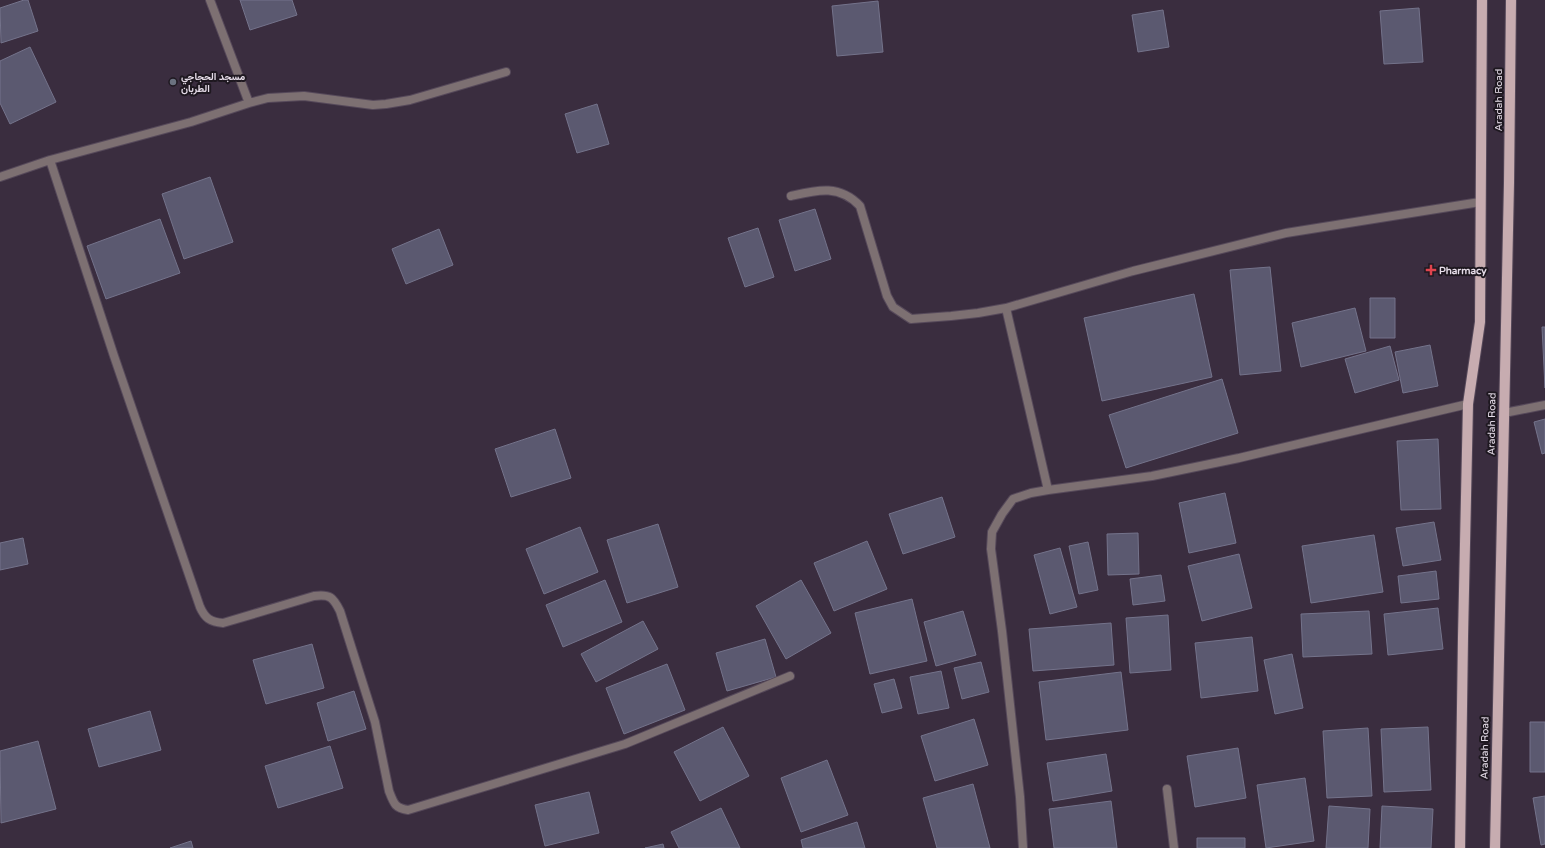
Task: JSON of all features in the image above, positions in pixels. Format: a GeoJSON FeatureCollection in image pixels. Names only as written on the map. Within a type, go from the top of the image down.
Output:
{"type":"FeatureCollection","features":[{"type":"Feature","properties":{"kind":"main road","name":"Aradah Road"},"geometry":{"type":"LineString","coordinates":[[1460,848],[1468,404],[1480,322],[1482,0]]}},
{"type":"Feature","properties":{"kind":"main road","name":"Aradah Road"},"geometry":{"type":"LineString","coordinates":[[1495,848],[1509,183],[1511,0]]}},
{"type":"Feature","properties":{"kind":"street"},"geometry":{"type":"LineString","coordinates":[[210,0],[249,103]]}},
{"type":"Feature","properties":{"kind":"street"},"geometry":{"type":"LineString","coordinates":[[0,177],[50,160],[190,122],[268,98],[304,96],[373,105],[386,104],[410,100],[506,72]]}},
{"type":"Feature","properties":{"kind":"street"},"geometry":{"type":"LineString","coordinates":[[50,160],[114,356],[205,618],[214,623],[223,623],[314,596],[326,595],[335,600],[343,619],[375,722],[389,791],[394,802],[399,808],[408,810],[625,744],[790,676]]}},
{"type":"Feature","properties":{"kind":"street"},"geometry":{"type":"LineString","coordinates":[[791,196],[824,190],[836,191],[854,199],[860,206],[887,296],[893,307],[903,315],[910,318],[951,316],[1006,308],[1133,271],[1286,233],[1480,202]]}},
{"type":"Feature","properties":{"kind":"street"},"geometry":{"type":"LineString","coordinates":[[1006,308],[1048,490]]}},
{"type":"Feature","properties":{"kind":"street"},"geometry":{"type":"LineString","coordinates":[[1023,848],[1019,789],[1002,631],[991,549],[992,532],[1002,514],[1013,499],[1048,490],[1152,476],[1468,404]]}},
{"type":"Feature","properties":{"kind":"street"},"geometry":{"type":"LineString","coordinates":[[1504,413],[1545,405]]}},
{"type":"Feature","properties":{"kind":"street"},"geometry":{"type":"LineString","coordinates":[[1167,789],[1174,848]]}},
{"type":"Feature","properties":{"kind":"building"},"geometry":{"type":"Polygon","coordinates":[[[28,0],[38,31],[1,43],[0,8],[28,0]]]}},
{"type":"Feature","properties":{"kind":"building"},"geometry":{"type":"Polygon","coordinates":[[[240,0],[292,0],[297,15],[250,30],[240,0]]]}},
{"type":"Feature","properties":{"kind":"building"},"geometry":{"type":"Polygon","coordinates":[[[878,1],[883,52],[837,56],[832,6],[878,1]]]}},
{"type":"Feature","properties":{"kind":"building"},"geometry":{"type":"Polygon","coordinates":[[[1419,8],[1423,62],[1384,64],[1380,11],[1419,8]]]}},
{"type":"Feature","properties":{"kind":"building"},"geometry":{"type":"Polygon","coordinates":[[[1163,10],[1169,47],[1138,52],[1132,15],[1163,10]]]}},
{"type":"Feature","properties":{"kind":"building"},"geometry":{"type":"Polygon","coordinates":[[[30,47],[56,102],[10,124],[0,103],[0,61],[30,47]]]}},
{"type":"Feature","properties":{"kind":"building"},"geometry":{"type":"Polygon","coordinates":[[[597,104],[609,144],[577,153],[565,114],[597,104]]]}},
{"type":"Feature","properties":{"kind":"building"},"geometry":{"type":"Polygon","coordinates":[[[210,177],[233,242],[184,259],[162,194],[210,177]]]}},
{"type":"Feature","properties":{"kind":"building"},"geometry":{"type":"Polygon","coordinates":[[[815,209],[831,259],[795,271],[779,220],[815,209]]]}},
{"type":"Feature","properties":{"kind":"building"},"geometry":{"type":"Polygon","coordinates":[[[160,219],[180,273],[106,299],[87,246],[160,219]]]}},
{"type":"Feature","properties":{"kind":"building"},"geometry":{"type":"Polygon","coordinates":[[[758,228],[774,277],[745,287],[728,238],[758,228]]]}},
{"type":"Feature","properties":{"kind":"building"},"geometry":{"type":"Polygon","coordinates":[[[439,229],[453,265],[406,284],[392,249],[439,229]]]}},
{"type":"Feature","properties":{"kind":"building"},"geometry":{"type":"Polygon","coordinates":[[[1270,267],[1281,371],[1240,375],[1230,270],[1270,267]]]}},
{"type":"Feature","properties":{"kind":"building"},"geometry":{"type":"Polygon","coordinates":[[[1194,294],[1212,377],[1102,401],[1084,318],[1194,294]]]}},
{"type":"Feature","properties":{"kind":"building"},"geometry":{"type":"Polygon","coordinates":[[[1370,298],[1395,298],[1395,338],[1370,338],[1370,298]]]}},
{"type":"Feature","properties":{"kind":"building"},"geometry":{"type":"Polygon","coordinates":[[[1355,308],[1366,351],[1301,367],[1292,323],[1355,308]]]}},
{"type":"Feature","properties":{"kind":"building"},"geometry":{"type":"Polygon","coordinates":[[[1542,327],[1545,327],[1545,388],[1542,327]]]}},
{"type":"Feature","properties":{"kind":"building"},"geometry":{"type":"Polygon","coordinates":[[[1430,345],[1438,386],[1403,393],[1395,352],[1430,345]]]}},
{"type":"Feature","properties":{"kind":"building"},"geometry":{"type":"Polygon","coordinates":[[[1390,346],[1399,380],[1355,393],[1345,359],[1390,346]]]}},
{"type":"Feature","properties":{"kind":"building"},"geometry":{"type":"Polygon","coordinates":[[[1222,379],[1238,433],[1126,468],[1109,415],[1222,379]]]}},
{"type":"Feature","properties":{"kind":"building"},"geometry":{"type":"Polygon","coordinates":[[[1545,419],[1545,453],[1542,454],[1534,422],[1545,419]]]}},
{"type":"Feature","properties":{"kind":"building"},"geometry":{"type":"Polygon","coordinates":[[[555,429],[571,478],[511,497],[495,449],[555,429]]]}},
{"type":"Feature","properties":{"kind":"building"},"geometry":{"type":"Polygon","coordinates":[[[1438,439],[1441,509],[1401,510],[1397,441],[1438,439]]]}},
{"type":"Feature","properties":{"kind":"building"},"geometry":{"type":"Polygon","coordinates":[[[1225,493],[1236,543],[1189,553],[1179,503],[1225,493]]]}},
{"type":"Feature","properties":{"kind":"building"},"geometry":{"type":"Polygon","coordinates":[[[942,497],[955,537],[903,554],[889,514],[942,497]]]}},
{"type":"Feature","properties":{"kind":"building"},"geometry":{"type":"Polygon","coordinates":[[[1434,522],[1441,560],[1403,566],[1396,528],[1434,522]]]}},
{"type":"Feature","properties":{"kind":"building"},"geometry":{"type":"Polygon","coordinates":[[[658,524],[678,587],[627,603],[607,540],[658,524]]]}},
{"type":"Feature","properties":{"kind":"building"},"geometry":{"type":"Polygon","coordinates":[[[580,527],[598,572],[544,594],[526,549],[580,527]]]}},
{"type":"Feature","properties":{"kind":"building"},"geometry":{"type":"Polygon","coordinates":[[[1138,533],[1139,574],[1108,575],[1107,534],[1138,533]]]}},
{"type":"Feature","properties":{"kind":"building"},"geometry":{"type":"Polygon","coordinates":[[[1374,535],[1383,592],[1311,603],[1302,546],[1374,535]]]}},
{"type":"Feature","properties":{"kind":"building"},"geometry":{"type":"Polygon","coordinates":[[[23,538],[28,564],[0,570],[0,543],[23,538]]]}},
{"type":"Feature","properties":{"kind":"building"},"geometry":{"type":"Polygon","coordinates":[[[867,541],[887,589],[834,611],[814,563],[867,541]]]}},
{"type":"Feature","properties":{"kind":"building"},"geometry":{"type":"Polygon","coordinates":[[[1088,542],[1098,590],[1079,594],[1069,546],[1088,542]]]}},
{"type":"Feature","properties":{"kind":"building"},"geometry":{"type":"Polygon","coordinates":[[[1060,548],[1077,607],[1050,614],[1034,555],[1060,548]]]}},
{"type":"Feature","properties":{"kind":"building"},"geometry":{"type":"Polygon","coordinates":[[[1239,554],[1252,608],[1202,621],[1188,566],[1239,554]]]}},
{"type":"Feature","properties":{"kind":"building"},"geometry":{"type":"Polygon","coordinates":[[[1436,571],[1439,599],[1401,603],[1398,576],[1436,571]]]}},
{"type":"Feature","properties":{"kind":"building"},"geometry":{"type":"Polygon","coordinates":[[[1161,575],[1165,601],[1133,605],[1130,579],[1161,575]]]}},
{"type":"Feature","properties":{"kind":"building"},"geometry":{"type":"Polygon","coordinates":[[[605,580],[622,622],[563,647],[546,605],[605,580]]]}},
{"type":"Feature","properties":{"kind":"building"},"geometry":{"type":"Polygon","coordinates":[[[801,580],[831,633],[786,659],[756,606],[801,580]]]}},
{"type":"Feature","properties":{"kind":"building"},"geometry":{"type":"Polygon","coordinates":[[[912,599],[927,661],[870,674],[855,613],[912,599]]]}},
{"type":"Feature","properties":{"kind":"building"},"geometry":{"type":"Polygon","coordinates":[[[1438,608],[1443,649],[1388,655],[1384,614],[1438,608]]]}},
{"type":"Feature","properties":{"kind":"building"},"geometry":{"type":"Polygon","coordinates":[[[963,611],[976,655],[936,666],[924,622],[963,611]]]}},
{"type":"Feature","properties":{"kind":"building"},"geometry":{"type":"Polygon","coordinates":[[[1369,611],[1372,654],[1303,657],[1301,614],[1369,611]]]}},
{"type":"Feature","properties":{"kind":"building"},"geometry":{"type":"Polygon","coordinates":[[[1168,615],[1171,670],[1130,673],[1126,618],[1168,615]]]}},
{"type":"Feature","properties":{"kind":"building"},"geometry":{"type":"Polygon","coordinates":[[[643,621],[658,649],[596,682],[581,654],[643,621]]]}},
{"type":"Feature","properties":{"kind":"building"},"geometry":{"type":"Polygon","coordinates":[[[1111,623],[1114,665],[1033,671],[1029,629],[1111,623]]]}},
{"type":"Feature","properties":{"kind":"building"},"geometry":{"type":"Polygon","coordinates":[[[1252,637],[1258,691],[1201,698],[1195,643],[1252,637]]]}},
{"type":"Feature","properties":{"kind":"building"},"geometry":{"type":"Polygon","coordinates":[[[765,639],[776,677],[727,691],[716,653],[765,639]]]}},
{"type":"Feature","properties":{"kind":"building"},"geometry":{"type":"Polygon","coordinates":[[[312,644],[324,688],[266,704],[253,660],[312,644]]]}},
{"type":"Feature","properties":{"kind":"building"},"geometry":{"type":"Polygon","coordinates":[[[1292,654],[1303,708],[1275,714],[1264,660],[1292,654]]]}},
{"type":"Feature","properties":{"kind":"building"},"geometry":{"type":"Polygon","coordinates":[[[981,662],[989,692],[962,699],[954,668],[981,662]]]}},
{"type":"Feature","properties":{"kind":"building"},"geometry":{"type":"Polygon","coordinates":[[[667,664],[685,710],[624,734],[606,688],[667,664]]]}},
{"type":"Feature","properties":{"kind":"building"},"geometry":{"type":"Polygon","coordinates":[[[941,671],[949,708],[918,714],[910,677],[941,671]]]}},
{"type":"Feature","properties":{"kind":"building"},"geometry":{"type":"Polygon","coordinates":[[[1121,672],[1128,730],[1046,740],[1039,682],[1121,672]]]}},
{"type":"Feature","properties":{"kind":"building"},"geometry":{"type":"Polygon","coordinates":[[[894,679],[902,708],[882,713],[874,684],[894,679]]]}},
{"type":"Feature","properties":{"kind":"building"},"geometry":{"type":"Polygon","coordinates":[[[354,691],[366,729],[328,741],[317,703],[354,691]]]}},
{"type":"Feature","properties":{"kind":"building"},"geometry":{"type":"Polygon","coordinates":[[[150,711],[161,750],[99,767],[88,729],[150,711]]]}},
{"type":"Feature","properties":{"kind":"building"},"geometry":{"type":"Polygon","coordinates":[[[974,719],[988,765],[935,781],[921,736],[974,719]]]}},
{"type":"Feature","properties":{"kind":"building"},"geometry":{"type":"Polygon","coordinates":[[[1530,722],[1545,722],[1545,772],[1530,772],[1530,722]]]}},
{"type":"Feature","properties":{"kind":"building"},"geometry":{"type":"Polygon","coordinates":[[[723,727],[749,776],[700,801],[674,752],[723,727]]]}},
{"type":"Feature","properties":{"kind":"building"},"geometry":{"type":"Polygon","coordinates":[[[1428,727],[1431,790],[1384,792],[1381,729],[1428,727]]]}},
{"type":"Feature","properties":{"kind":"building"},"geometry":{"type":"Polygon","coordinates":[[[1368,728],[1372,796],[1327,798],[1323,731],[1368,728]]]}},
{"type":"Feature","properties":{"kind":"building"},"geometry":{"type":"Polygon","coordinates":[[[38,741],[56,809],[1,823],[0,751],[38,741]]]}},
{"type":"Feature","properties":{"kind":"building"},"geometry":{"type":"Polygon","coordinates":[[[330,746],[343,788],[278,808],[265,766],[330,746]]]}},
{"type":"Feature","properties":{"kind":"building"},"geometry":{"type":"Polygon","coordinates":[[[1238,748],[1246,798],[1195,807],[1187,756],[1238,748]]]}},
{"type":"Feature","properties":{"kind":"building"},"geometry":{"type":"Polygon","coordinates":[[[1106,754],[1112,791],[1053,801],[1047,763],[1106,754]]]}},
{"type":"Feature","properties":{"kind":"building"},"geometry":{"type":"Polygon","coordinates":[[[827,760],[848,815],[801,832],[781,778],[827,760]]]}},
{"type":"Feature","properties":{"kind":"building"},"geometry":{"type":"Polygon","coordinates":[[[1305,778],[1314,841],[1266,848],[1257,785],[1305,778]]]}},
{"type":"Feature","properties":{"kind":"building"},"geometry":{"type":"Polygon","coordinates":[[[973,784],[990,848],[937,848],[923,798],[973,784]]]}},
{"type":"Feature","properties":{"kind":"building"},"geometry":{"type":"Polygon","coordinates":[[[589,792],[599,833],[545,846],[535,805],[589,792]]]}},
{"type":"Feature","properties":{"kind":"building"},"geometry":{"type":"Polygon","coordinates":[[[1545,796],[1545,844],[1541,845],[1533,798],[1545,796]]]}},
{"type":"Feature","properties":{"kind":"building"},"geometry":{"type":"Polygon","coordinates":[[[1111,801],[1117,848],[1054,848],[1049,809],[1111,801]]]}},
{"type":"Feature","properties":{"kind":"building"},"geometry":{"type":"Polygon","coordinates":[[[1329,806],[1370,809],[1368,848],[1326,848],[1329,806]]]}},
{"type":"Feature","properties":{"kind":"building"},"geometry":{"type":"Polygon","coordinates":[[[1382,806],[1433,809],[1431,848],[1380,848],[1382,806]]]}},
{"type":"Feature","properties":{"kind":"building"},"geometry":{"type":"Polygon","coordinates":[[[721,808],[740,848],[679,848],[671,832],[721,808]]]}},
{"type":"Feature","properties":{"kind":"building"},"geometry":{"type":"Polygon","coordinates":[[[857,822],[865,848],[803,848],[801,840],[857,822]]]}},
{"type":"Feature","properties":{"kind":"building"},"geometry":{"type":"Polygon","coordinates":[[[1197,838],[1245,838],[1245,848],[1197,848],[1197,838]]]}},
{"type":"Feature","properties":{"kind":"building"},"geometry":{"type":"Polygon","coordinates":[[[191,841],[193,848],[170,848],[191,841]]]}},
{"type":"Feature","properties":{"kind":"building"},"geometry":{"type":"Polygon","coordinates":[[[663,844],[664,848],[645,848],[663,844]]]}},
{"type":"Feature","properties":{"kind":"place","name":"مسجد الحجاجي الطربان"},"geometry":{"type":"Point","coordinates":[173,82]}},
{"type":"Feature","properties":{"kind":"place","name":"Pharmacy"},"geometry":{"type":"Point","coordinates":[1431,270]}}]}
